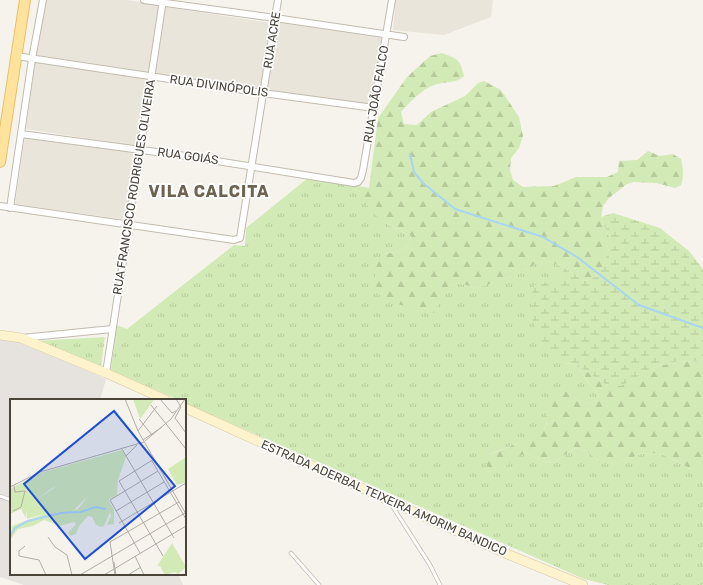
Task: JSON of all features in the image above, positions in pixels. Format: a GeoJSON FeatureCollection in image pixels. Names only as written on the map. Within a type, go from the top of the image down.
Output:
{"type":"FeatureCollection","features":[{"type":"Feature","properties":{"kind":"main road"},"geometry":{"type":"LineString","coordinates":[[0,162],[25,0]]}},
{"type":"Feature","properties":{"kind":"main road"},"geometry":{"type":"LineString","coordinates":[[0,335],[21,338],[106,373],[164,399]]}},
{"type":"Feature","properties":{"kind":"main road","name":"ESTRADA ADERBAL TEIXEIRA AMORIM BANDICO"},"geometry":{"type":"LineString","coordinates":[[186,408],[507,554],[584,585]]}},
{"type":"Feature","properties":{"kind":"street"},"geometry":{"type":"LineString","coordinates":[[10,208],[32,59],[43,0]]}},
{"type":"Feature","properties":{"kind":"street"},"geometry":{"type":"LineString","coordinates":[[144,0],[163,1],[404,38]]}},
{"type":"Feature","properties":{"kind":"street","name":"RUA ACRE"},"geometry":{"type":"LineString","coordinates":[[129,224],[234,240],[239,239],[241,236],[278,0]]}},
{"type":"Feature","properties":{"kind":"street","name":"RUA JOÃO FALCO"},"geometry":{"type":"LineString","coordinates":[[354,183],[358,182],[361,178],[392,0]]}},
{"type":"Feature","properties":{"kind":"street","name":"RUA FRANCISCO RODRIGUES OLIVEIRA"},"geometry":{"type":"LineString","coordinates":[[106,373],[163,1]]}},
{"type":"Feature","properties":{"kind":"street","name":"RUA DIVINÓPOLIS"},"geometry":{"type":"LineString","coordinates":[[16,56],[374,108]]}},
{"type":"Feature","properties":{"kind":"street","name":"RUA GOIÁS"},"geometry":{"type":"LineString","coordinates":[[21,134],[252,166],[354,183]]}},
{"type":"Feature","properties":{"kind":"street"},"geometry":{"type":"LineString","coordinates":[[0,206],[129,224]]}},
{"type":"Feature","properties":{"kind":"street"},"geometry":{"type":"LineString","coordinates":[[21,338],[112,329]]}},
{"type":"Feature","properties":{"kind":"lane"},"geometry":{"type":"LineString","coordinates":[[0,496],[10,500]]}},
{"type":"Feature","properties":{"kind":"lane"},"geometry":{"type":"LineString","coordinates":[[388,500],[430,565],[440,585]]}},
{"type":"Feature","properties":{"kind":"lane"},"geometry":{"type":"LineString","coordinates":[[291,553],[319,585]]}},
{"type":"Feature","properties":{"kind":"shaded area"},"geometry":{"type":"Polygon","coordinates":[[[44,0],[127,0],[159,5],[149,72],[36,55],[44,0]]]}},
{"type":"Feature","properties":{"kind":"shaded area"},"geometry":{"type":"Polygon","coordinates":[[[396,0],[493,0],[491,17],[444,35],[393,30],[396,0]]]}},
{"type":"Feature","properties":{"kind":"shaded area"},"geometry":{"type":"Polygon","coordinates":[[[165,7],[271,23],[262,90],[155,74],[165,7]]]}},
{"type":"Feature","properties":{"kind":"shaded area"},"geometry":{"type":"Polygon","coordinates":[[[276,22],[382,38],[373,106],[266,90],[276,22]]]}},
{"type":"Feature","properties":{"kind":"shaded area"},"geometry":{"type":"Polygon","coordinates":[[[35,62],[148,79],[138,146],[26,129],[35,62]]]}},
{"type":"Feature","properties":{"kind":"shaded area"},"geometry":{"type":"Polygon","coordinates":[[[25,136],[137,153],[128,220],[15,204],[25,136]]]}},
{"type":"Feature","properties":{"kind":"shaded area"},"geometry":{"type":"Polygon","coordinates":[[[0,338],[24,342],[106,379],[100,399],[10,399],[10,575],[178,575],[183,585],[24,585],[0,577],[0,338]]]}},
{"type":"Feature","properties":{"kind":"green space"},"geometry":{"type":"Polygon","coordinates":[[[442,53],[458,60],[464,76],[461,79],[434,85],[420,93],[401,112],[404,124],[417,125],[431,112],[465,96],[478,83],[484,81],[501,90],[519,117],[523,136],[519,148],[511,158],[510,170],[513,180],[523,187],[554,186],[576,177],[607,177],[618,172],[619,161],[637,160],[648,151],[660,156],[673,154],[681,159],[683,179],[681,185],[675,188],[656,183],[633,182],[627,184],[609,198],[603,206],[601,217],[611,242],[603,266],[597,276],[586,281],[565,268],[544,259],[516,275],[481,287],[475,288],[460,283],[449,286],[434,313],[393,303],[378,294],[375,277],[377,264],[384,254],[405,248],[410,241],[411,236],[385,223],[370,211],[362,194],[369,188],[378,118],[407,77],[430,56],[442,53]]]}},
{"type":"Feature","properties":{"kind":"green space"},"geometry":{"type":"Polygon","coordinates":[[[309,177],[369,188],[385,223],[411,236],[408,245],[402,250],[384,254],[449,286],[460,283],[475,288],[516,275],[544,259],[565,268],[558,279],[563,363],[576,364],[599,396],[596,401],[584,405],[569,392],[547,411],[547,423],[542,431],[528,439],[489,455],[504,467],[519,455],[526,453],[547,463],[554,462],[575,448],[587,451],[599,462],[617,463],[641,454],[653,453],[664,455],[691,469],[703,469],[703,585],[608,585],[584,579],[186,403],[186,399],[177,399],[111,370],[117,325],[127,329],[234,245],[245,246],[246,228],[309,177]]]}},
{"type":"Feature","properties":{"kind":"green space"},"geometry":{"type":"Polygon","coordinates":[[[613,213],[660,228],[689,251],[703,269],[703,362],[678,361],[653,368],[621,386],[608,386],[576,364],[563,363],[544,345],[533,322],[531,296],[535,285],[558,279],[565,268],[586,281],[597,276],[603,266],[611,242],[601,217],[613,213]]]}},
{"type":"Feature","properties":{"kind":"green space"},"geometry":{"type":"Polygon","coordinates":[[[105,337],[101,366],[36,341],[105,337]]]}},
{"type":"Feature","properties":{"kind":"green space"},"geometry":{"type":"Polygon","coordinates":[[[678,361],[703,362],[703,469],[691,469],[664,455],[653,453],[641,454],[617,463],[604,463],[599,462],[587,451],[575,448],[554,462],[547,463],[526,453],[502,468],[493,469],[487,466],[486,460],[489,455],[523,441],[544,429],[547,423],[547,411],[556,395],[562,392],[569,392],[584,405],[596,401],[599,396],[576,364],[608,386],[653,368],[678,361]]]}},
{"type":"Feature","properties":{"kind":"waterway"},"geometry":{"type":"LineString","coordinates":[[410,154],[414,172],[423,183],[455,209],[543,237],[577,257],[639,305],[703,328]]}},
{"type":"Feature","properties":{"kind":"district","name":"VILA CALCITA"},"geometry":{"type":"Point","coordinates":[209,191]}}]}
